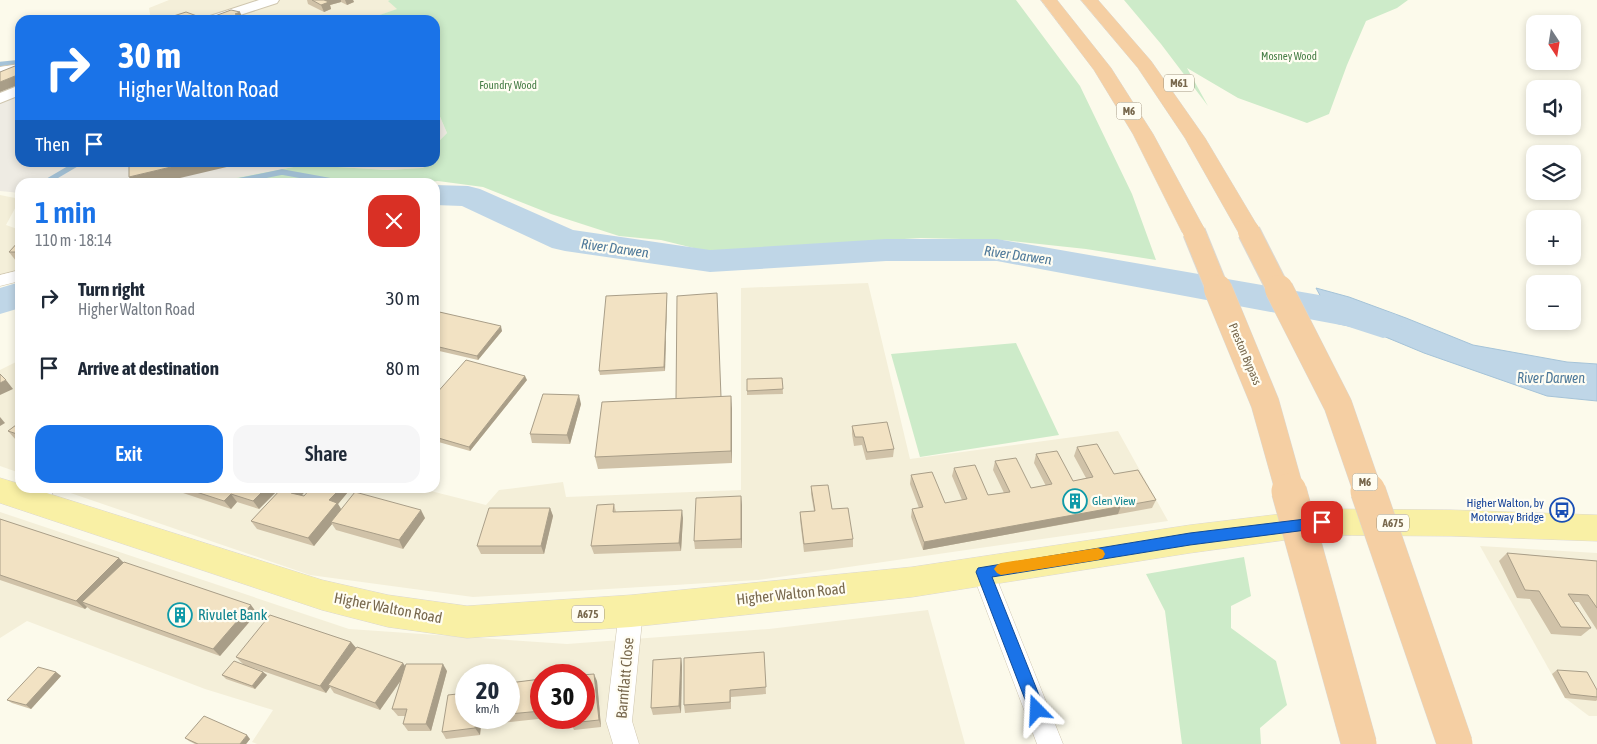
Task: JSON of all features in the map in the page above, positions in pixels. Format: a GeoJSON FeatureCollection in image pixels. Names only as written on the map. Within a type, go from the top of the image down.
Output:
{"type":"FeatureCollection","features":[{"type":"Feature","properties":{"kind":"highway","name":"Preston Bypass"},"geometry":{"type":"LineString","coordinates":[[1049,0],[1107,76],[1143,134],[1194,232],[1266,403],[1359,744]]}},
{"type":"Feature","properties":{"kind":"highway","name":"M6"},"geometry":{"type":"LineString","coordinates":[[1090,0],[1145,65],[1195,138],[1249,232],[1338,405],[1455,744]]}},
{"type":"Feature","properties":{"kind":"highway","name":"M61"},"geometry":{"type":"LineString","coordinates":[[1109,0],[1182,88],[1221,183]]}},
{"type":"Feature","properties":{"kind":"main road","name":"Higher Walton Road"},"geometry":{"type":"LineString","coordinates":[[0,490],[15,492]]}},
{"type":"Feature","properties":{"kind":"main road","name":"Higher Walton Road"},"geometry":{"type":"LineString","coordinates":[[38,494],[322,595],[388,611],[467,622],[631,611],[912,582],[1190,539],[1322,522],[1451,523],[1597,528]]}},
{"type":"Feature","properties":{"kind":"street"},"geometry":{"type":"LineString","coordinates":[[227,15],[272,0]]}},
{"type":"Feature","properties":{"kind":"street"},"geometry":{"type":"LineString","coordinates":[[0,71],[15,69]]}},
{"type":"Feature","properties":{"kind":"street"},"geometry":{"type":"LineString","coordinates":[[0,98],[15,92]]}},
{"type":"Feature","properties":{"kind":"street"},"geometry":{"type":"LineString","coordinates":[[0,281],[15,277]]}},
{"type":"Feature","properties":{"kind":"street"},"geometry":{"type":"LineString","coordinates":[[983,572],[1050,744]]}},
{"type":"Feature","properties":{"kind":"street","name":"Barnflatt Close"},"geometry":{"type":"LineString","coordinates":[[626,744],[619,721],[631,611]]}},
{"type":"Feature","properties":{"kind":"shaded area"},"geometry":{"type":"Polygon","coordinates":[[[169,0],[390,0],[398,9],[380,15],[150,15],[149,8],[169,0]]]}},
{"type":"Feature","properties":{"kind":"shaded area"},"geometry":{"type":"Polygon","coordinates":[[[15,97],[15,167],[294,167],[236,178],[15,178],[15,192],[0,191],[0,103],[15,97]]]}},
{"type":"Feature","properties":{"kind":"shaded area"},"geometry":{"type":"Polygon","coordinates":[[[440,117],[447,133],[440,140],[440,117]]]}},
{"type":"Feature","properties":{"kind":"shaded area"},"geometry":{"type":"Polygon","coordinates":[[[338,167],[425,167],[388,170],[338,167]]]}},
{"type":"Feature","properties":{"kind":"shaded area"},"geometry":{"type":"Polygon","coordinates":[[[0,195],[15,198],[15,208],[6,225],[15,228],[15,272],[0,276],[0,195]]]}},
{"type":"Feature","properties":{"kind":"shaded area"},"geometry":{"type":"Polygon","coordinates":[[[868,283],[910,459],[1118,431],[1168,521],[758,580],[473,597],[310,575],[71,493],[439,493],[486,505],[499,490],[563,482],[566,497],[741,490],[741,288],[868,283]]]}},
{"type":"Feature","properties":{"kind":"shaded area"},"geometry":{"type":"Polygon","coordinates":[[[15,362],[15,471],[0,466],[0,370],[15,362]]]}},
{"type":"Feature","properties":{"kind":"shaded area"},"geometry":{"type":"Polygon","coordinates":[[[0,512],[349,629],[567,644],[769,629],[928,610],[965,744],[257,744],[252,742],[273,710],[205,689],[27,621],[0,638],[0,512]]]}},
{"type":"Feature","properties":{"kind":"shaded area"},"geometry":{"type":"Polygon","coordinates":[[[1480,546],[1597,553],[1597,716],[1589,716],[1565,698],[1480,546]]]}},
{"type":"Feature","properties":{"kind":"green space","name":"Foundry Wood"},"geometry":{"type":"Polygon","coordinates":[[[1016,0],[1080,86],[1132,194],[1156,260],[1086,249],[1003,240],[921,238],[706,251],[661,240],[619,236],[551,214],[483,187],[440,181],[440,178],[236,178],[294,167],[388,170],[440,167],[440,140],[447,133],[440,117],[440,15],[380,15],[397,9],[388,1],[1016,0]]]}},
{"type":"Feature","properties":{"kind":"green space","name":"Mosney Wood"},"geometry":{"type":"Polygon","coordinates":[[[1124,0],[1408,0],[1397,8],[1366,21],[1329,114],[1307,123],[1238,98],[1187,68],[1208,106],[1161,44],[1124,0]]]}},
{"type":"Feature","properties":{"kind":"green space"},"geometry":{"type":"Polygon","coordinates":[[[1016,343],[1059,435],[920,457],[891,354],[1016,343]]]}},
{"type":"Feature","properties":{"kind":"green space"},"geometry":{"type":"Polygon","coordinates":[[[1244,557],[1251,596],[1231,606],[1231,628],[1276,661],[1287,705],[1260,728],[1261,744],[1182,744],[1165,611],[1146,574],[1244,557]]]}},
{"type":"Feature","properties":{"kind":"water","name":"River Darwen"},"geometry":{"type":"Polygon","coordinates":[[[1316,288],[1349,297],[1473,345],[1567,362],[1597,364],[1597,401],[1547,396],[1424,353],[1371,331],[1335,323],[1316,288]]]}},
{"type":"Feature","properties":{"kind":"building"},"geometry":{"type":"Polygon","coordinates":[[[312,0],[324,0],[329,2],[321,5],[312,0]]]}},
{"type":"Feature","properties":{"kind":"building"},"geometry":{"type":"Polygon","coordinates":[[[231,10],[240,12],[235,14],[239,15],[218,15],[231,10]]]}},
{"type":"Feature","properties":{"kind":"building"},"geometry":{"type":"Polygon","coordinates":[[[186,12],[194,15],[177,15],[186,12]]]}},
{"type":"Feature","properties":{"kind":"building"},"geometry":{"type":"Polygon","coordinates":[[[15,66],[15,76],[0,82],[0,72],[15,66]]]}},
{"type":"Feature","properties":{"kind":"building"},"geometry":{"type":"Polygon","coordinates":[[[129,167],[171,167],[129,177],[129,167]]]}},
{"type":"Feature","properties":{"kind":"building"},"geometry":{"type":"Polygon","coordinates":[[[15,245],[15,252],[9,252],[15,245]]]}},
{"type":"Feature","properties":{"kind":"building"},"geometry":{"type":"Polygon","coordinates":[[[667,293],[664,367],[599,371],[606,296],[667,293]]]}},
{"type":"Feature","properties":{"kind":"building"},"geometry":{"type":"Polygon","coordinates":[[[717,293],[721,397],[676,399],[677,296],[717,293]]]}},
{"type":"Feature","properties":{"kind":"building"},"geometry":{"type":"Polygon","coordinates":[[[440,312],[501,326],[477,356],[440,347],[440,312]]]}},
{"type":"Feature","properties":{"kind":"building"},"geometry":{"type":"Polygon","coordinates":[[[466,360],[525,376],[469,447],[440,438],[440,389],[466,360]]]}},
{"type":"Feature","properties":{"kind":"building"},"geometry":{"type":"Polygon","coordinates":[[[0,374],[6,380],[0,383],[0,374]]]}},
{"type":"Feature","properties":{"kind":"building"},"geometry":{"type":"Polygon","coordinates":[[[782,378],[783,389],[747,391],[747,379],[782,378]]]}},
{"type":"Feature","properties":{"kind":"building"},"geometry":{"type":"Polygon","coordinates":[[[543,394],[579,395],[567,435],[530,434],[543,394]]]}},
{"type":"Feature","properties":{"kind":"building"},"geometry":{"type":"Polygon","coordinates":[[[731,396],[731,451],[595,457],[602,402],[731,396]]]}},
{"type":"Feature","properties":{"kind":"building"},"geometry":{"type":"Polygon","coordinates":[[[887,422],[894,449],[867,452],[863,437],[855,437],[852,426],[887,422]]]}},
{"type":"Feature","properties":{"kind":"building"},"geometry":{"type":"Polygon","coordinates":[[[15,426],[15,433],[8,431],[15,426]]]}},
{"type":"Feature","properties":{"kind":"building","name":"Glen View"},"geometry":{"type":"Polygon","coordinates":[[[1097,444],[1114,474],[1138,470],[1156,500],[924,542],[912,509],[923,507],[911,475],[932,472],[945,503],[967,499],[954,468],[975,465],[988,495],[1010,492],[995,461],[1016,458],[1031,488],[1052,484],[1036,454],[1057,451],[1073,481],[1093,477],[1077,447],[1097,444]]]}},
{"type":"Feature","properties":{"kind":"building"},"geometry":{"type":"Polygon","coordinates":[[[828,485],[832,509],[848,508],[853,539],[804,544],[800,512],[815,511],[811,486],[828,485]]]}},
{"type":"Feature","properties":{"kind":"building"},"geometry":{"type":"Polygon","coordinates":[[[199,493],[261,493],[253,501],[231,494],[224,501],[199,493]]]}},
{"type":"Feature","properties":{"kind":"building"},"geometry":{"type":"Polygon","coordinates":[[[277,493],[291,493],[304,496],[307,493],[336,493],[329,500],[337,503],[308,538],[251,521],[277,493]]]}},
{"type":"Feature","properties":{"kind":"building"},"geometry":{"type":"Polygon","coordinates":[[[354,493],[421,510],[399,540],[331,522],[354,493]]]}},
{"type":"Feature","properties":{"kind":"building"},"geometry":{"type":"Polygon","coordinates":[[[741,496],[741,539],[694,541],[696,498],[741,496]]]}},
{"type":"Feature","properties":{"kind":"building"},"geometry":{"type":"Polygon","coordinates":[[[614,504],[613,512],[682,510],[679,543],[591,546],[597,505],[614,504]]]}},
{"type":"Feature","properties":{"kind":"building"},"geometry":{"type":"Polygon","coordinates":[[[489,508],[550,508],[541,546],[477,546],[489,508]]]}},
{"type":"Feature","properties":{"kind":"building"},"geometry":{"type":"Polygon","coordinates":[[[0,519],[119,558],[76,601],[0,575],[0,519]]]}},
{"type":"Feature","properties":{"kind":"building"},"geometry":{"type":"Polygon","coordinates":[[[1507,553],[1597,561],[1597,608],[1588,595],[1568,594],[1591,628],[1561,627],[1539,591],[1525,590],[1507,553]]]}},
{"type":"Feature","properties":{"kind":"building","name":"Rivulet Bank"},"geometry":{"type":"Polygon","coordinates":[[[124,562],[251,605],[213,649],[82,602],[124,562]]]}},
{"type":"Feature","properties":{"kind":"building"},"geometry":{"type":"Polygon","coordinates":[[[270,615],[351,642],[320,686],[236,657],[270,615]]]}},
{"type":"Feature","properties":{"kind":"building"},"geometry":{"type":"Polygon","coordinates":[[[357,647],[403,663],[375,703],[328,685],[357,647]]]}},
{"type":"Feature","properties":{"kind":"building"},"geometry":{"type":"Polygon","coordinates":[[[764,652],[766,687],[730,690],[730,702],[684,705],[684,658],[764,652]]]}},
{"type":"Feature","properties":{"kind":"building"},"geometry":{"type":"Polygon","coordinates":[[[681,658],[679,706],[651,708],[653,660],[681,658]]]}},
{"type":"Feature","properties":{"kind":"building"},"geometry":{"type":"Polygon","coordinates":[[[234,661],[263,672],[252,686],[222,675],[234,661]]]}},
{"type":"Feature","properties":{"kind":"building"},"geometry":{"type":"Polygon","coordinates":[[[406,664],[443,664],[426,724],[403,724],[407,709],[392,709],[406,664]]]}},
{"type":"Feature","properties":{"kind":"building"},"geometry":{"type":"Polygon","coordinates":[[[38,667],[56,672],[26,705],[7,700],[38,667]]]}},
{"type":"Feature","properties":{"kind":"building"},"geometry":{"type":"Polygon","coordinates":[[[1557,670],[1587,672],[1597,690],[1597,697],[1570,694],[1557,670]]]}},
{"type":"Feature","properties":{"kind":"building"},"geometry":{"type":"Polygon","coordinates":[[[530,680],[530,712],[520,713],[520,682],[530,680]]]}},
{"type":"Feature","properties":{"kind":"building"},"geometry":{"type":"Polygon","coordinates":[[[595,683],[599,720],[595,720],[595,683]]]}},
{"type":"Feature","properties":{"kind":"building"},"geometry":{"type":"Polygon","coordinates":[[[455,694],[455,729],[467,729],[442,732],[448,695],[455,694]]]}},
{"type":"Feature","properties":{"kind":"building"},"geometry":{"type":"Polygon","coordinates":[[[204,716],[247,735],[240,744],[198,744],[185,738],[204,716]]]}},
{"type":"Feature","properties":{"kind":"waterway"},"geometry":{"type":"LineString","coordinates":[[0,64],[15,62]]}},
{"type":"Feature","properties":{"kind":"waterway"},"geometry":{"type":"LineString","coordinates":[[53,178],[72,167]]}},
{"type":"Feature","properties":{"kind":"waterway"},"geometry":{"type":"LineString","coordinates":[[253,178],[282,172],[315,178]]}},
{"type":"Feature","properties":{"kind":"waterway","name":"River Darwen"},"geometry":{"type":"LineString","coordinates":[[440,195],[468,196],[565,240],[710,261],[886,250],[997,250],[1354,314],[1383,325]]}},
{"type":"Feature","properties":{"kind":"waterway","name":"River Darwen"},"geometry":{"type":"LineString","coordinates":[[0,301],[15,296]]}},
{"type":"Feature","properties":{"kind":"slow traffic"},"geometry":{"type":"LineString","coordinates":[[1001,569],[1098,554]]}},
{"type":"Feature","properties":{"kind":"place","name":"Glen View"},"geometry":{"type":"Point","coordinates":[1075,501]}},
{"type":"Feature","properties":{"kind":"place","name":"Higher Walton, by Motorway Bridge"},"geometry":{"type":"Point","coordinates":[1562,510]}},
{"type":"Feature","properties":{"kind":"place","name":"Rivulet Bank"},"geometry":{"type":"Point","coordinates":[180,615]}},
{"type":"Feature","properties":{"kind":"route"},"geometry":{"type":"LineString","coordinates":[[1037,710],[983,572],[1190,539],[1322,522]]}}]}
